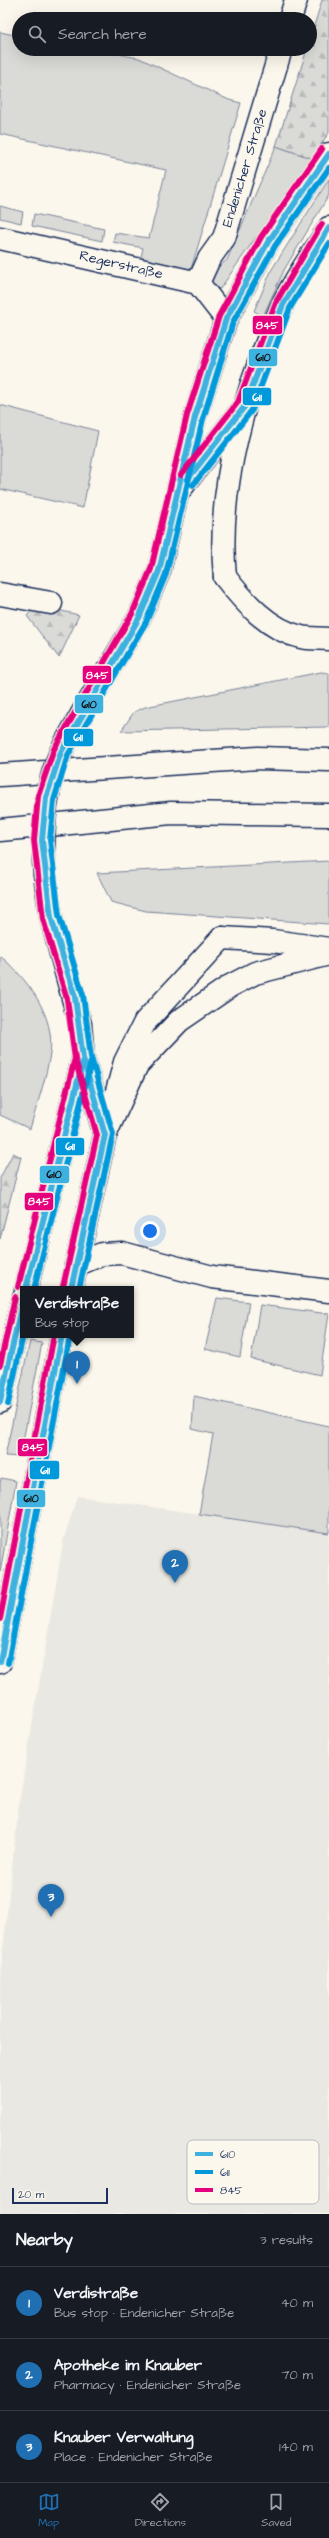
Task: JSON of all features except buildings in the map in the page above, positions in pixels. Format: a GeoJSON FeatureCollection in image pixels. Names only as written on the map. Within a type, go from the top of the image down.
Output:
{"type":"FeatureCollection","features":[{"type":"Feature","properties":{"kind":"main road"},"geometry":{"type":"LineString","coordinates":[[292,12],[296,0]]}},
{"type":"Feature","properties":{"kind":"main road","name":"Endenicher Straße"},"geometry":{"type":"LineString","coordinates":[[198,283],[209,259],[224,238],[279,56]]}},
{"type":"Feature","properties":{"kind":"main road"},"geometry":{"type":"LineString","coordinates":[[106,1135],[83,1058],[80,1024],[51,917],[42,840],[46,798],[61,752],[139,618],[159,572],[195,417],[226,319],[268,242],[329,154]]}},
{"type":"Feature","properties":{"kind":"main road"},"geometry":{"type":"LineString","coordinates":[[329,228],[283,305],[245,406],[227,488],[222,549],[225,577],[242,600],[276,626],[301,637],[329,639]]}},
{"type":"Feature","properties":{"kind":"main road","name":"Regerstraße"},"geometry":{"type":"LineString","coordinates":[[0,238],[198,283]]}},
{"type":"Feature","properties":{"kind":"main road"},"geometry":{"type":"LineString","coordinates":[[198,283],[226,319]]}},
{"type":"Feature","properties":{"kind":"main road"},"geometry":{"type":"LineString","coordinates":[[177,493],[245,406]]}},
{"type":"Feature","properties":{"kind":"main road"},"geometry":{"type":"LineString","coordinates":[[0,594],[51,603]]}},
{"type":"Feature","properties":{"kind":"main road"},"geometry":{"type":"LineString","coordinates":[[0,775],[258,758],[329,760]]}},
{"type":"Feature","properties":{"kind":"main road"},"geometry":{"type":"LineString","coordinates":[[0,830],[171,813],[329,815]]}},
{"type":"Feature","properties":{"kind":"main road"},"geometry":{"type":"LineString","coordinates":[[72,1286],[106,1135],[125,1062],[145,1022],[222,938],[273,941],[329,950]]}},
{"type":"Feature","properties":{"kind":"main road"},"geometry":{"type":"LineString","coordinates":[[106,1135],[136,1065],[179,1021],[230,986],[255,973],[329,954]]}},
{"type":"Feature","properties":{"kind":"main road"},"geometry":{"type":"LineString","coordinates":[[27,1286],[83,1058]]}},
{"type":"Feature","properties":{"kind":"main road"},"geometry":{"type":"LineString","coordinates":[[76,1265],[102,1254],[122,1254],[212,1277],[329,1291]]}},
{"type":"Feature","properties":{"kind":"main road"},"geometry":{"type":"LineString","coordinates":[[0,1402],[20,1312]]}},
{"type":"Feature","properties":{"kind":"main road"},"geometry":{"type":"LineString","coordinates":[[0,1662],[61,1338]]}},
{"type":"Feature","properties":{"kind":"shaded area"},"geometry":{"type":"Polygon","coordinates":[[[77,1496],[329,1533],[329,2214],[0,2214],[0,1977],[19,1803],[63,1542],[77,1496]]]}},
{"type":"Feature","properties":{"kind":"green space"},"geometry":{"type":"Polygon","coordinates":[[[322,0],[329,0],[329,133],[311,158],[276,146],[305,56],[317,56],[317,16],[322,0]]]}},
{"type":"Feature","properties":{"kind":"green space"},"geometry":{"type":"Polygon","coordinates":[[[0,32],[12,35],[12,56],[128,56],[139,58],[229,100],[241,103],[191,269],[140,262],[143,248],[113,242],[115,233],[149,238],[166,170],[0,134],[0,32]]]}},
{"type":"Feature","properties":{"kind":"green space"},"geometry":{"type":"Polygon","coordinates":[[[276,146],[311,158],[220,289],[205,285],[216,269],[227,260],[276,146]]]}},
{"type":"Feature","properties":{"kind":"green space"},"geometry":{"type":"Polygon","coordinates":[[[329,179],[329,195],[284,270],[263,316],[254,311],[272,269],[329,179]]]}},
{"type":"Feature","properties":{"kind":"green space"},"geometry":{"type":"Polygon","coordinates":[[[0,206],[23,212],[21,223],[0,218],[0,206]]]}},
{"type":"Feature","properties":{"kind":"green space"},"geometry":{"type":"Polygon","coordinates":[[[34,214],[104,229],[102,241],[32,226],[34,214]]]}},
{"type":"Feature","properties":{"kind":"green space"},"geometry":{"type":"Polygon","coordinates":[[[0,405],[98,431],[83,508],[0,489],[0,405]]]}},
{"type":"Feature","properties":{"kind":"green space"},"geometry":{"type":"Polygon","coordinates":[[[36,605],[79,615],[59,658],[27,616],[36,605]]]}},
{"type":"Feature","properties":{"kind":"green space"},"geometry":{"type":"Polygon","coordinates":[[[321,672],[329,673],[329,727],[121,731],[134,712],[145,707],[321,672]]]}},
{"type":"Feature","properties":{"kind":"green space"},"geometry":{"type":"Polygon","coordinates":[[[329,861],[329,924],[146,911],[111,902],[97,873],[329,861]]]}},
{"type":"Feature","properties":{"kind":"green space"},"geometry":{"type":"Polygon","coordinates":[[[0,956],[20,975],[29,987],[44,1012],[49,1026],[51,1040],[50,1054],[44,1082],[30,1129],[0,1115],[0,956]]]}},
{"type":"Feature","properties":{"kind":"green space"},"geometry":{"type":"Polygon","coordinates":[[[13,1153],[21,1157],[0,1239],[0,1178],[13,1153]]]}},
{"type":"Feature","properties":{"kind":"green space"},"geometry":{"type":"Polygon","coordinates":[[[217,1298],[249,1302],[240,1357],[205,1349],[217,1298]]]}},
{"type":"Feature","properties":{"kind":"green space"},"geometry":{"type":"Polygon","coordinates":[[[260,1305],[329,1314],[320,1375],[251,1359],[260,1305]]]}},
{"type":"Feature","properties":{"kind":"green space"},"geometry":{"type":"Polygon","coordinates":[[[30,1341],[42,1343],[20,1457],[5,1456],[30,1341]]]}},
{"type":"Feature","properties":{"kind":"green space"},"geometry":{"type":"Polygon","coordinates":[[[194,1396],[329,1426],[329,1533],[199,1514],[213,1434],[192,1429],[194,1396]]]}},
{"type":"Feature","properties":{"kind":"green space"},"geometry":{"type":"Polygon","coordinates":[[[1,1478],[16,1481],[0,1573],[0,1484],[1,1478]]]}},
{"type":"Feature","properties":{"kind":"transit line","name":"845"},"geometry":{"type":"LineString","coordinates":[[63,1286],[97,1135],[75,1059],[67,999],[43,919],[34,840],[38,796],[54,749],[132,614],[151,569],[187,415],[219,316],[261,237],[322,149]]}},
{"type":"Feature","properties":{"kind":"transit line","name":"610"},"geometry":{"type":"LineString","coordinates":[[72,1286],[105,1135],[83,1058],[75,997],[51,917],[42,840],[46,798],[61,752],[139,618],[159,571],[195,417],[226,319],[268,242],[329,154]]}},
{"type":"Feature","properties":{"kind":"transit line","name":"611"},"geometry":{"type":"LineString","coordinates":[[80,1286],[113,1134],[91,1057],[83,995],[59,915],[50,840],[54,800],[68,755],[146,622],[166,574],[203,419],[233,322],[275,246],[329,168]]}},
{"type":"Feature","properties":{"kind":"transit line","name":"845"},"geometry":{"type":"LineString","coordinates":[[181,475],[238,402],[276,302],[322,224]]}},
{"type":"Feature","properties":{"kind":"transit line","name":"610"},"geometry":{"type":"LineString","coordinates":[[187,480],[245,406],[283,305],[329,228]]}},
{"type":"Feature","properties":{"kind":"transit line","name":"611"},"geometry":{"type":"LineString","coordinates":[[193,485],[252,410],[290,308],[329,244]]}},
{"type":"Feature","properties":{"kind":"transit line","name":"845"},"geometry":{"type":"LineString","coordinates":[[18,1287],[75,1058]]}},
{"type":"Feature","properties":{"kind":"transit line","name":"610"},"geometry":{"type":"LineString","coordinates":[[27,1286],[83,1060]]}},
{"type":"Feature","properties":{"kind":"transit line","name":"611"},"geometry":{"type":"LineString","coordinates":[[35,1286],[91,1062]]}},
{"type":"Feature","properties":{"kind":"transit line","name":"845"},"geometry":{"type":"LineString","coordinates":[[0,1365],[15,1297]]}},
{"type":"Feature","properties":{"kind":"transit line","name":"610"},"geometry":{"type":"LineString","coordinates":[[0,1402],[20,1312]]}},
{"type":"Feature","properties":{"kind":"transit line","name":"611"},"geometry":{"type":"LineString","coordinates":[[8,1404],[22,1338]]}},
{"type":"Feature","properties":{"kind":"transit line","name":"845"},"geometry":{"type":"LineString","coordinates":[[0,1619],[53,1338]]}},
{"type":"Feature","properties":{"kind":"transit line","name":"610"},"geometry":{"type":"LineString","coordinates":[[0,1662],[61,1338]]}},
{"type":"Feature","properties":{"kind":"transit line","name":"611"},"geometry":{"type":"LineString","coordinates":[[8,1663],[70,1338]]}},
{"type":"Feature","properties":{"kind":"place","name":"Verdistraße"},"geometry":{"type":"Point","coordinates":[77,1384]}},
{"type":"Feature","properties":{"kind":"place","name":"Apotheke im Knauber"},"geometry":{"type":"Point","coordinates":[175,1583]}},
{"type":"Feature","properties":{"kind":"place","name":"Knauber Verwaltung"},"geometry":{"type":"Point","coordinates":[51,1917]}}]}
